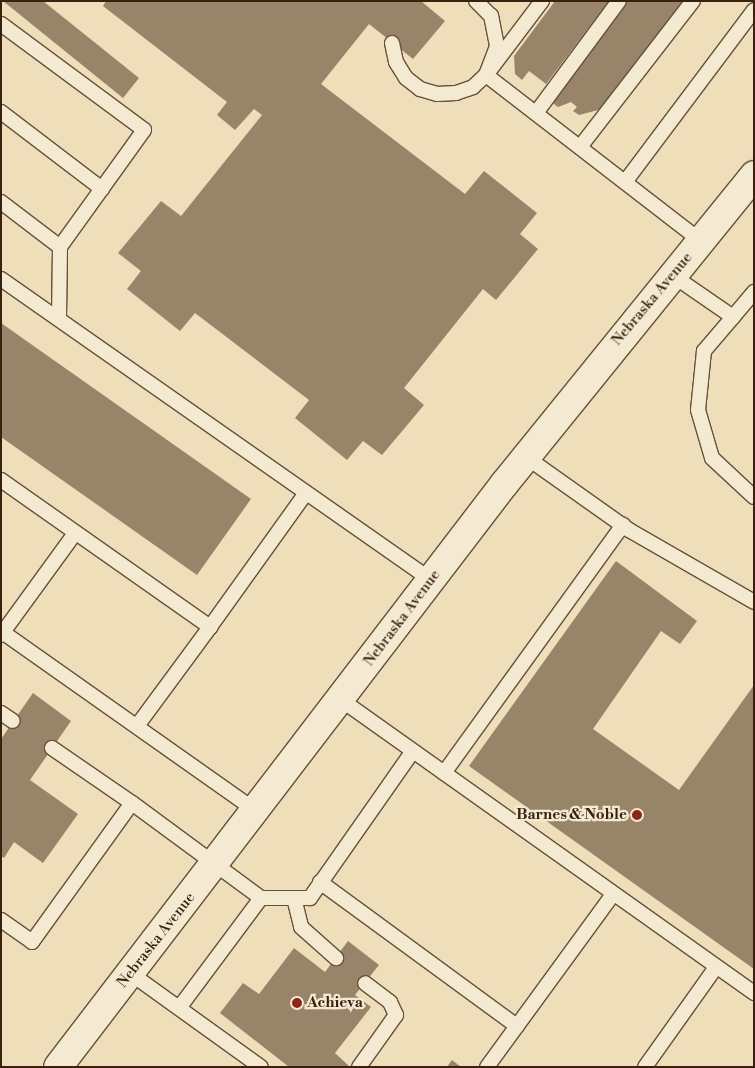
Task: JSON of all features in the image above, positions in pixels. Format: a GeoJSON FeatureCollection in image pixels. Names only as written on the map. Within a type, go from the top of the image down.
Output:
{"type":"FeatureCollection","features":[{"type":"Feature","properties":{"kind":"street","name":"Nebraska Avenue"},"geometry":{"type":"LineString","coordinates":[[58,1067],[526,457],[754,175]]}},
{"type":"Feature","properties":{"kind":"lane"},"geometry":{"type":"LineString","coordinates":[[476,1],[490,16],[496,31],[497,46],[486,75]]}},
{"type":"Feature","properties":{"kind":"lane"},"geometry":{"type":"LineString","coordinates":[[392,43],[396,62],[406,78],[420,89],[437,94],[456,93],[472,87],[486,75],[542,1]]}},
{"type":"Feature","properties":{"kind":"lane"},"geometry":{"type":"LineString","coordinates":[[536,113],[620,1]]}},
{"type":"Feature","properties":{"kind":"lane"},"geometry":{"type":"LineString","coordinates":[[580,147],[693,1]]}},
{"type":"Feature","properties":{"kind":"lane"},"geometry":{"type":"LineString","coordinates":[[625,182],[754,10]]}},
{"type":"Feature","properties":{"kind":"lane"},"geometry":{"type":"LineString","coordinates":[[1,24],[144,130],[60,247],[59,319]]}},
{"type":"Feature","properties":{"kind":"lane"},"geometry":{"type":"LineString","coordinates":[[486,75],[701,240]]}},
{"type":"Feature","properties":{"kind":"lane"},"geometry":{"type":"LineString","coordinates":[[1,112],[102,189]]}},
{"type":"Feature","properties":{"kind":"lane"},"geometry":{"type":"LineString","coordinates":[[1,202],[60,247]]}},
{"type":"Feature","properties":{"kind":"lane"},"geometry":{"type":"LineString","coordinates":[[672,275],[733,317]]}},
{"type":"Feature","properties":{"kind":"lane"},"geometry":{"type":"LineString","coordinates":[[1,279],[431,580]]}},
{"type":"Feature","properties":{"kind":"lane"},"geometry":{"type":"LineString","coordinates":[[754,292],[704,350],[698,410],[712,458],[754,497]]}},
{"type":"Feature","properties":{"kind":"lane"},"geometry":{"type":"LineString","coordinates":[[526,457],[624,525],[754,602]]}},
{"type":"Feature","properties":{"kind":"lane"},"geometry":{"type":"LineString","coordinates":[[1,480],[210,627]]}},
{"type":"Feature","properties":{"kind":"lane"},"geometry":{"type":"LineString","coordinates":[[137,726],[306,493]]}},
{"type":"Feature","properties":{"kind":"lane"},"geometry":{"type":"LineString","coordinates":[[444,773],[624,525]]}},
{"type":"Feature","properties":{"kind":"lane"},"geometry":{"type":"LineString","coordinates":[[75,533],[2,633],[255,810]]}},
{"type":"Feature","properties":{"kind":"lane"},"geometry":{"type":"LineString","coordinates":[[340,699],[754,993]]}},
{"type":"Feature","properties":{"kind":"lane"},"geometry":{"type":"LineString","coordinates":[[1,713],[14,721]]}},
{"type":"Feature","properties":{"kind":"lane"},"geometry":{"type":"LineString","coordinates":[[52,748],[216,862],[261,898],[310,898],[413,751]]}},
{"type":"Feature","properties":{"kind":"lane"},"geometry":{"type":"LineString","coordinates":[[1,920],[32,942],[132,803]]}},
{"type":"Feature","properties":{"kind":"lane"},"geometry":{"type":"LineString","coordinates":[[320,882],[517,1026]]}},
{"type":"Feature","properties":{"kind":"lane"},"geometry":{"type":"LineString","coordinates":[[488,1067],[613,894]]}},
{"type":"Feature","properties":{"kind":"lane"},"geometry":{"type":"LineString","coordinates":[[179,1008],[261,898]]}},
{"type":"Feature","properties":{"kind":"lane"},"geometry":{"type":"LineString","coordinates":[[294,898],[301,927],[336,958]]}},
{"type":"Feature","properties":{"kind":"lane"},"geometry":{"type":"LineString","coordinates":[[645,1067],[716,967]]}},
{"type":"Feature","properties":{"kind":"lane"},"geometry":{"type":"LineString","coordinates":[[130,972],[261,1067]]}},
{"type":"Feature","properties":{"kind":"lane"},"geometry":{"type":"LineString","coordinates":[[359,1067],[396,1015],[390,1002],[365,983]]}},
{"type":"Feature","properties":{"kind":"building"},"geometry":{"type":"Polygon","coordinates":[[[3,1],[43,1],[139,78],[123,98],[3,1]]]}},
{"type":"Feature","properties":{"kind":"building"},"geometry":{"type":"Polygon","coordinates":[[[106,1],[421,1],[445,21],[413,59],[369,24],[321,84],[465,194],[484,171],[537,213],[520,234],[538,249],[496,300],[483,289],[404,388],[424,405],[382,455],[363,441],[347,460],[295,418],[309,400],[195,313],[180,331],[127,289],[141,271],[118,253],[161,201],[181,216],[262,115],[254,109],[235,130],[217,115],[227,102],[103,6],[106,1]]]}},
{"type":"Feature","properties":{"kind":"building"},"geometry":{"type":"Polygon","coordinates":[[[555,1],[609,1],[546,84],[529,71],[522,80],[515,74],[514,56],[555,1]]]}},
{"type":"Feature","properties":{"kind":"building"},"geometry":{"type":"Polygon","coordinates":[[[628,1],[684,1],[602,109],[579,115],[573,111],[577,107],[571,102],[558,107],[550,101],[628,1]]]}},
{"type":"Feature","properties":{"kind":"building"},"geometry":{"type":"Polygon","coordinates":[[[1,323],[251,499],[197,575],[1,437],[1,323]]]}},
{"type":"Feature","properties":{"kind":"building"},"geometry":{"type":"Polygon","coordinates":[[[616,561],[697,621],[680,644],[661,631],[593,729],[679,790],[754,685],[754,969],[469,766],[616,561]]]}},
{"type":"Feature","properties":{"kind":"building"},"geometry":{"type":"Polygon","coordinates":[[[33,693],[71,721],[30,780],[78,814],[43,863],[14,842],[4,858],[1,856],[1,739],[33,693]]]}},
{"type":"Feature","properties":{"kind":"building","name":"Achieva"},"geometry":{"type":"Polygon","coordinates":[[[348,941],[379,965],[355,995],[371,1007],[335,1053],[350,1067],[289,1067],[220,1013],[243,983],[259,994],[294,948],[325,972],[348,941]]]}},
{"type":"Feature","properties":{"kind":"building"},"geometry":{"type":"Polygon","coordinates":[[[452,1060],[461,1067],[447,1067],[452,1060]]]}},
{"type":"Feature","properties":{"kind":"place","name":"Barnes & Noble"},"geometry":{"type":"Point","coordinates":[637,815]}},
{"type":"Feature","properties":{"kind":"place","name":"Achieva"},"geometry":{"type":"Point","coordinates":[297,1003]}}]}
